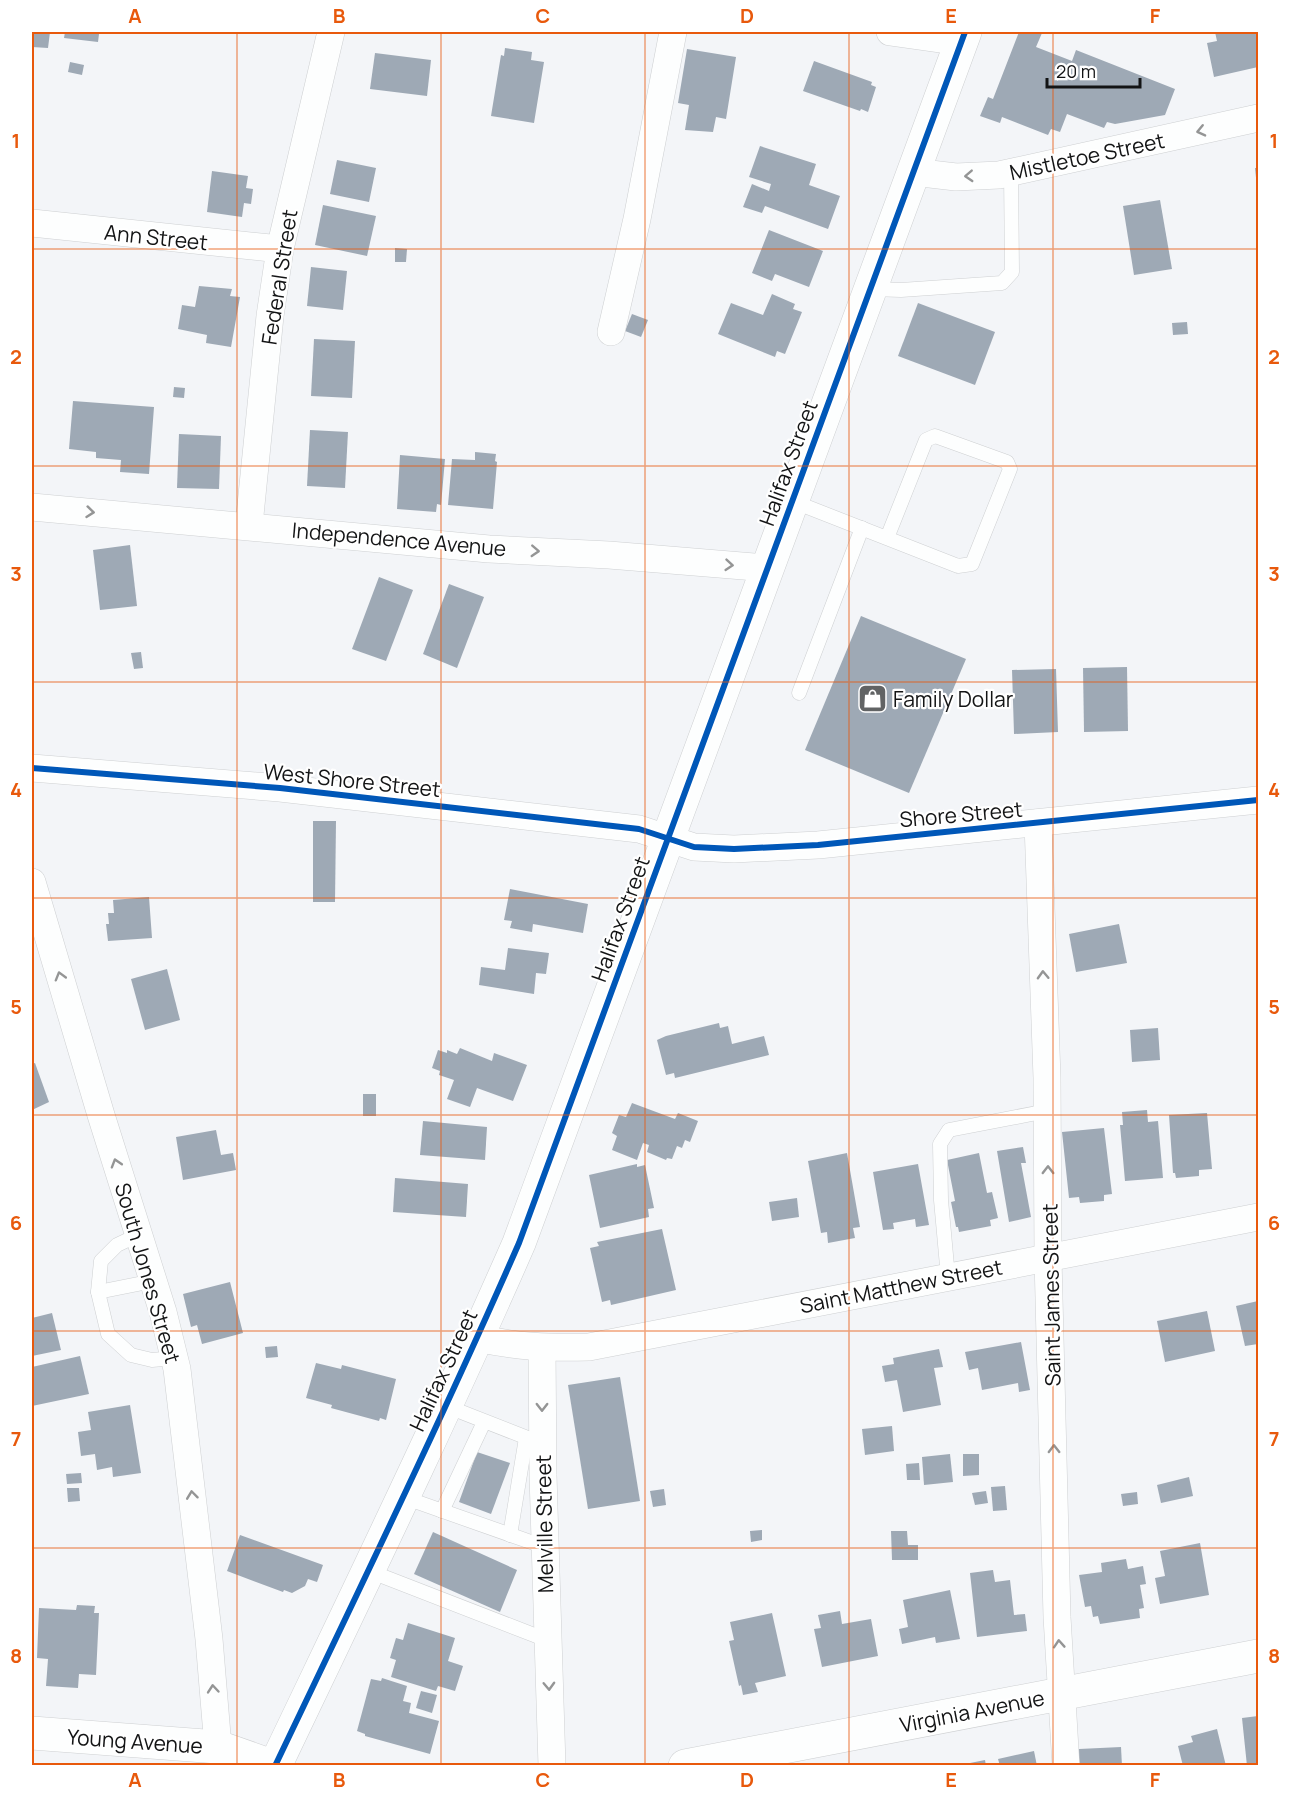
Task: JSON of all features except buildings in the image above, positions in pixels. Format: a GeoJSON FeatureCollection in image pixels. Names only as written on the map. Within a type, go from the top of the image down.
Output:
{"type":"FeatureCollection","features":[{"type":"Feature","properties":{"kind":"main road","name":"Halifax Street"},"geometry":{"type":"LineString","coordinates":[[274,1766],[369,1571],[519,1243],[963,37]]}},
{"type":"Feature","properties":{"kind":"main road","name":"Virginia Avenue"},"geometry":{"type":"LineString","coordinates":[[685,1766],[1258,1656]]}},
{"type":"Feature","properties":{"kind":"main road","name":"Young Avenue"},"geometry":{"type":"LineString","coordinates":[[32,1733],[218,1747],[274,1766]]}},
{"type":"Feature","properties":{"kind":"street","name":"Federal Street"},"geometry":{"type":"LineString","coordinates":[[249,525],[270,316],[280,249],[331,32]]}},
{"type":"Feature","properties":{"kind":"street"},"geometry":{"type":"LineString","coordinates":[[611,332],[638,219],[674,32]]}},
{"type":"Feature","properties":{"kind":"street"},"geometry":{"type":"LineString","coordinates":[[890,32],[963,37]]}},
{"type":"Feature","properties":{"kind":"street","name":"Mistletoe Street"},"geometry":{"type":"LineString","coordinates":[[913,172],[956,177],[999,175],[1258,118]]}},
{"type":"Feature","properties":{"kind":"street","name":"Ann Street"},"geometry":{"type":"LineString","coordinates":[[32,223],[280,249]]}},
{"type":"Feature","properties":{"kind":"street","name":"Independence Avenue"},"geometry":{"type":"LineString","coordinates":[[32,507],[249,525],[489,549],[609,555],[767,568]]}},
{"type":"Feature","properties":{"kind":"street","name":"West Shore Street"},"geometry":{"type":"LineString","coordinates":[[32,768],[279,788],[639,829],[667,838]]}},
{"type":"Feature","properties":{"kind":"street","name":"Shore Street"},"geometry":{"type":"LineString","coordinates":[[667,838],[694,847],[734,849],[818,844],[1258,800]]}},
{"type":"Feature","properties":{"kind":"street","name":"Saint James Street"},"geometry":{"type":"LineString","coordinates":[[1038,823],[1047,1111],[1048,1258],[1057,1617],[1066,1766]]}},
{"type":"Feature","properties":{"kind":"street","name":"South Jones Street"},"geometry":{"type":"LineString","coordinates":[[32,882],[153,1281],[177,1369],[209,1639],[218,1747]]}},
{"type":"Feature","properties":{"kind":"street","name":"Saint Matthew Street"},"geometry":{"type":"LineString","coordinates":[[542,1348],[589,1347],[1258,1218]]}},
{"type":"Feature","properties":{"kind":"street"},"geometry":{"type":"LineString","coordinates":[[477,1338],[508,1345],[542,1348]]}},
{"type":"Feature","properties":{"kind":"street","name":"Melville Street"},"geometry":{"type":"LineString","coordinates":[[542,1348],[534,1441],[545,1547],[552,1766]]}},
{"type":"Feature","properties":{"kind":"lane"},"geometry":{"type":"LineString","coordinates":[[870,289],[901,290],[1002,284],[1012,272],[1011,172]]}},
{"type":"Feature","properties":{"kind":"lane"},"geometry":{"type":"LineString","coordinates":[[792,501],[958,566],[972,564],[1010,469],[1007,462],[935,436],[926,440],[887,538]]}},
{"type":"Feature","properties":{"kind":"lane"},"geometry":{"type":"LineString","coordinates":[[799,693],[862,528]]}},
{"type":"Feature","properties":{"kind":"lane"},"geometry":{"type":"LineString","coordinates":[[948,1277],[941,1200],[940,1144],[949,1130],[1047,1111]]}},
{"type":"Feature","properties":{"kind":"lane"},"geometry":{"type":"LineString","coordinates":[[138,1235],[117,1245],[100,1261],[98,1292],[108,1334],[131,1355],[152,1360],[174,1358]]}},
{"type":"Feature","properties":{"kind":"lane"},"geometry":{"type":"LineString","coordinates":[[98,1292],[153,1281]]}},
{"type":"Feature","properties":{"kind":"lane"},"geometry":{"type":"LineString","coordinates":[[444,1406],[534,1441],[510,1535]]}},
{"type":"Feature","properties":{"kind":"lane"},"geometry":{"type":"LineString","coordinates":[[442,1511],[484,1422]]}},
{"type":"Feature","properties":{"kind":"lane"},"geometry":{"type":"LineString","coordinates":[[403,1497],[545,1547]]}},
{"type":"Feature","properties":{"kind":"lane"},"geometry":{"type":"LineString","coordinates":[[369,1571],[547,1640]]}},
{"type":"Feature","properties":{"kind":"cycle path"},"geometry":{"type":"LineString","coordinates":[[275,1766],[430,1440],[519,1243],[965,32]]}},
{"type":"Feature","properties":{"kind":"cycle path"},"geometry":{"type":"LineString","coordinates":[[32,768],[280,788],[639,829],[694,847],[734,849],[818,845],[1258,800]]}},
{"type":"Feature","properties":{"kind":"place","name":"Family Dollar"},"geometry":{"type":"Point","coordinates":[872,699]}}]}
